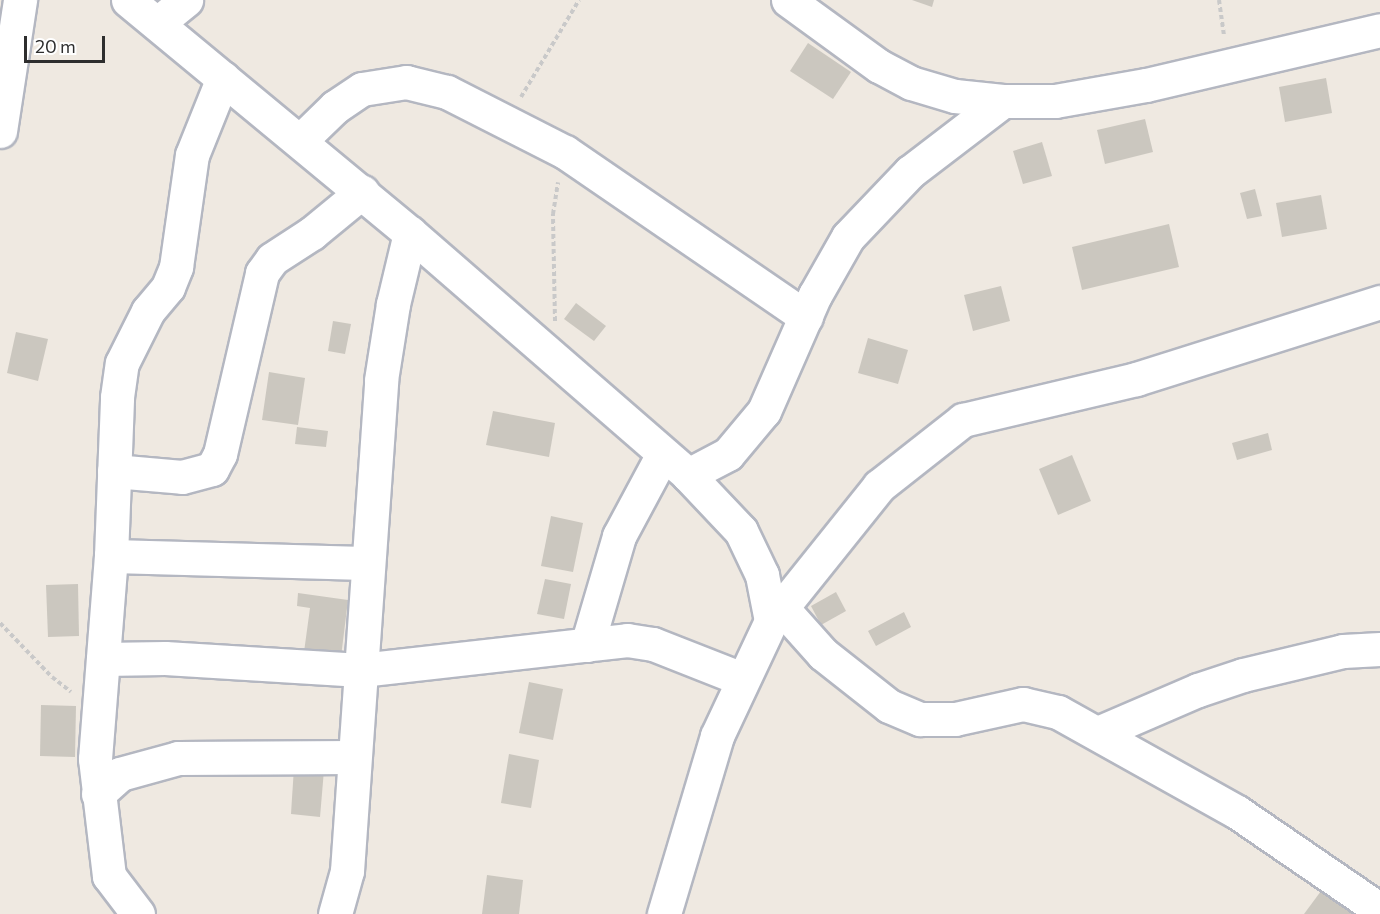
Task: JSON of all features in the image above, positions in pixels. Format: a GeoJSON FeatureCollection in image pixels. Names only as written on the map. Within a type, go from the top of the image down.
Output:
{"type":"FeatureCollection","features":[{"type":"Feature","properties":{"kind":"street"},"geometry":{"type":"LineString","coordinates":[[0,131],[20,0]]}},
{"type":"Feature","properties":{"kind":"street"},"geometry":{"type":"LineString","coordinates":[[128,0],[159,22],[223,78],[410,232],[559,367],[688,475],[741,531],[762,575],[776,614],[888,706],[920,719],[955,719],[1023,704],[1058,712],[1237,812],[1380,910]]}},
{"type":"Feature","properties":{"kind":"street"},"geometry":{"type":"LineString","coordinates":[[159,22],[186,0]]}},
{"type":"Feature","properties":{"kind":"street"},"geometry":{"type":"LineString","coordinates":[[788,0],[879,66],[911,83],[956,96],[1003,101],[1055,101],[1228,66],[1380,30]]}},
{"type":"Feature","properties":{"kind":"street"},"geometry":{"type":"LineString","coordinates":[[138,914],[109,876],[95,759],[111,556],[114,471],[122,363],[148,311],[168,287],[176,267],[192,155],[223,78]]}},
{"type":"Feature","properties":{"kind":"street"},"geometry":{"type":"LineString","coordinates":[[300,141],[335,107],[362,89],[406,82],[447,92],[565,152],[806,317]]}},
{"type":"Feature","properties":{"kind":"street"},"geometry":{"type":"LineString","coordinates":[[688,475],[728,454],[765,411],[806,317],[848,237],[886,195],[945,143],[1003,101]]}},
{"type":"Feature","properties":{"kind":"street"},"geometry":{"type":"LineString","coordinates":[[114,471],[182,477],[212,469],[219,454],[262,273],[272,259],[312,233],[362,192]]}},
{"type":"Feature","properties":{"kind":"street"},"geometry":{"type":"LineString","coordinates":[[335,914],[347,871],[352,757],[361,670],[366,564],[381,380],[393,304],[410,232]]}},
{"type":"Feature","properties":{"kind":"street"},"geometry":{"type":"LineString","coordinates":[[664,914],[717,736],[742,679],[776,614],[879,486],[963,420],[1136,379],[1380,302]]}},
{"type":"Feature","properties":{"kind":"street"},"geometry":{"type":"LineString","coordinates":[[587,645],[619,536],[663,454]]}},
{"type":"Feature","properties":{"kind":"street"},"geometry":{"type":"LineString","coordinates":[[111,556],[366,564]]}},
{"type":"Feature","properties":{"kind":"street"},"geometry":{"type":"LineString","coordinates":[[103,659],[165,658],[361,670],[627,640],[652,644],[742,679]]}},
{"type":"Feature","properties":{"kind":"street"},"geometry":{"type":"LineString","coordinates":[[1098,733],[1198,690],[1243,675],[1343,651],[1380,649]]}},
{"type":"Feature","properties":{"kind":"street"},"geometry":{"type":"LineString","coordinates":[[98,794],[120,774],[178,758],[352,757]]}},
{"type":"Feature","properties":{"kind":"path"},"geometry":{"type":"LineString","coordinates":[[506,122],[579,0]]}},
{"type":"Feature","properties":{"kind":"path"},"geometry":{"type":"LineString","coordinates":[[1219,0],[1228,66]]}},
{"type":"Feature","properties":{"kind":"path"},"geometry":{"type":"LineString","coordinates":[[559,367],[553,214],[565,152]]}},
{"type":"Feature","properties":{"kind":"path"},"geometry":{"type":"LineString","coordinates":[[0,623],[52,677],[98,712]]}},
{"type":"Feature","properties":{"kind":"building"},"geometry":{"type":"Polygon","coordinates":[[[912,0],[934,0],[932,7],[912,0]]]}},
{"type":"Feature","properties":{"kind":"building"},"geometry":{"type":"Polygon","coordinates":[[[808,43],[851,72],[833,99],[790,71],[808,43]]]}},
{"type":"Feature","properties":{"kind":"building"},"geometry":{"type":"Polygon","coordinates":[[[1326,78],[1332,113],[1285,122],[1279,87],[1326,78]]]}},
{"type":"Feature","properties":{"kind":"building"},"geometry":{"type":"Polygon","coordinates":[[[1145,119],[1153,152],[1105,164],[1097,130],[1145,119]]]}},
{"type":"Feature","properties":{"kind":"building"},"geometry":{"type":"Polygon","coordinates":[[[1042,142],[1052,176],[1023,184],[1013,151],[1042,142]]]}},
{"type":"Feature","properties":{"kind":"building"},"geometry":{"type":"Polygon","coordinates":[[[1255,189],[1262,216],[1247,219],[1240,193],[1255,189]]]}},
{"type":"Feature","properties":{"kind":"building"},"geometry":{"type":"Polygon","coordinates":[[[1321,195],[1327,229],[1282,237],[1276,203],[1321,195]]]}},
{"type":"Feature","properties":{"kind":"building"},"geometry":{"type":"Polygon","coordinates":[[[1169,224],[1179,267],[1082,290],[1072,247],[1169,224]]]}},
{"type":"Feature","properties":{"kind":"building"},"geometry":{"type":"Polygon","coordinates":[[[1001,286],[1010,321],[973,331],[964,295],[1001,286]]]}},
{"type":"Feature","properties":{"kind":"building"},"geometry":{"type":"Polygon","coordinates":[[[576,303],[606,326],[594,341],[564,319],[576,303]]]}},
{"type":"Feature","properties":{"kind":"building"},"geometry":{"type":"Polygon","coordinates":[[[333,321],[351,324],[345,354],[328,351],[333,321]]]}},
{"type":"Feature","properties":{"kind":"building"},"geometry":{"type":"Polygon","coordinates":[[[16,332],[48,339],[38,381],[7,373],[16,332]]]}},
{"type":"Feature","properties":{"kind":"building"},"geometry":{"type":"Polygon","coordinates":[[[868,338],[908,350],[898,384],[858,373],[868,338]]]}},
{"type":"Feature","properties":{"kind":"building"},"geometry":{"type":"Polygon","coordinates":[[[269,372],[305,378],[298,425],[262,420],[269,372]]]}},
{"type":"Feature","properties":{"kind":"building"},"geometry":{"type":"Polygon","coordinates":[[[493,411],[555,423],[549,457],[486,445],[493,411]]]}},
{"type":"Feature","properties":{"kind":"building"},"geometry":{"type":"Polygon","coordinates":[[[297,427],[328,431],[326,447],[295,444],[297,427]]]}},
{"type":"Feature","properties":{"kind":"building"},"geometry":{"type":"Polygon","coordinates":[[[1268,433],[1272,450],[1237,460],[1232,443],[1268,433]]]}},
{"type":"Feature","properties":{"kind":"building"},"geometry":{"type":"Polygon","coordinates":[[[1072,455],[1091,501],[1058,515],[1039,469],[1072,455]]]}},
{"type":"Feature","properties":{"kind":"building"},"geometry":{"type":"Polygon","coordinates":[[[551,516],[583,523],[573,572],[541,566],[551,516]]]}},
{"type":"Feature","properties":{"kind":"building"},"geometry":{"type":"Polygon","coordinates":[[[545,579],[571,584],[564,619],[537,614],[545,579]]]}},
{"type":"Feature","properties":{"kind":"building"},"geometry":{"type":"Polygon","coordinates":[[[78,584],[79,636],[48,637],[46,585],[78,584]]]}},
{"type":"Feature","properties":{"kind":"building"},"geometry":{"type":"Polygon","coordinates":[[[836,592],[846,611],[821,625],[811,606],[836,592]]]}},
{"type":"Feature","properties":{"kind":"building"},"geometry":{"type":"Polygon","coordinates":[[[298,593],[348,600],[341,657],[304,652],[310,608],[297,606],[298,593]]]}},
{"type":"Feature","properties":{"kind":"building"},"geometry":{"type":"Polygon","coordinates":[[[904,612],[911,627],[876,646],[868,631],[904,612]]]}},
{"type":"Feature","properties":{"kind":"building"},"geometry":{"type":"Polygon","coordinates":[[[529,682],[563,689],[553,740],[519,733],[529,682]]]}},
{"type":"Feature","properties":{"kind":"building"},"geometry":{"type":"Polygon","coordinates":[[[41,705],[76,706],[75,757],[40,756],[41,705]]]}},
{"type":"Feature","properties":{"kind":"building"},"geometry":{"type":"Polygon","coordinates":[[[509,754],[539,760],[531,808],[501,803],[509,754]]]}},
{"type":"Feature","properties":{"kind":"building"},"geometry":{"type":"Polygon","coordinates":[[[294,767],[324,770],[320,817],[291,814],[294,767]]]}},
{"type":"Feature","properties":{"kind":"building"},"geometry":{"type":"Polygon","coordinates":[[[487,875],[523,880],[519,914],[482,914],[487,875]]]}},
{"type":"Feature","properties":{"kind":"building"},"geometry":{"type":"Polygon","coordinates":[[[1324,887],[1361,914],[1304,914],[1324,887]]]}}]}
